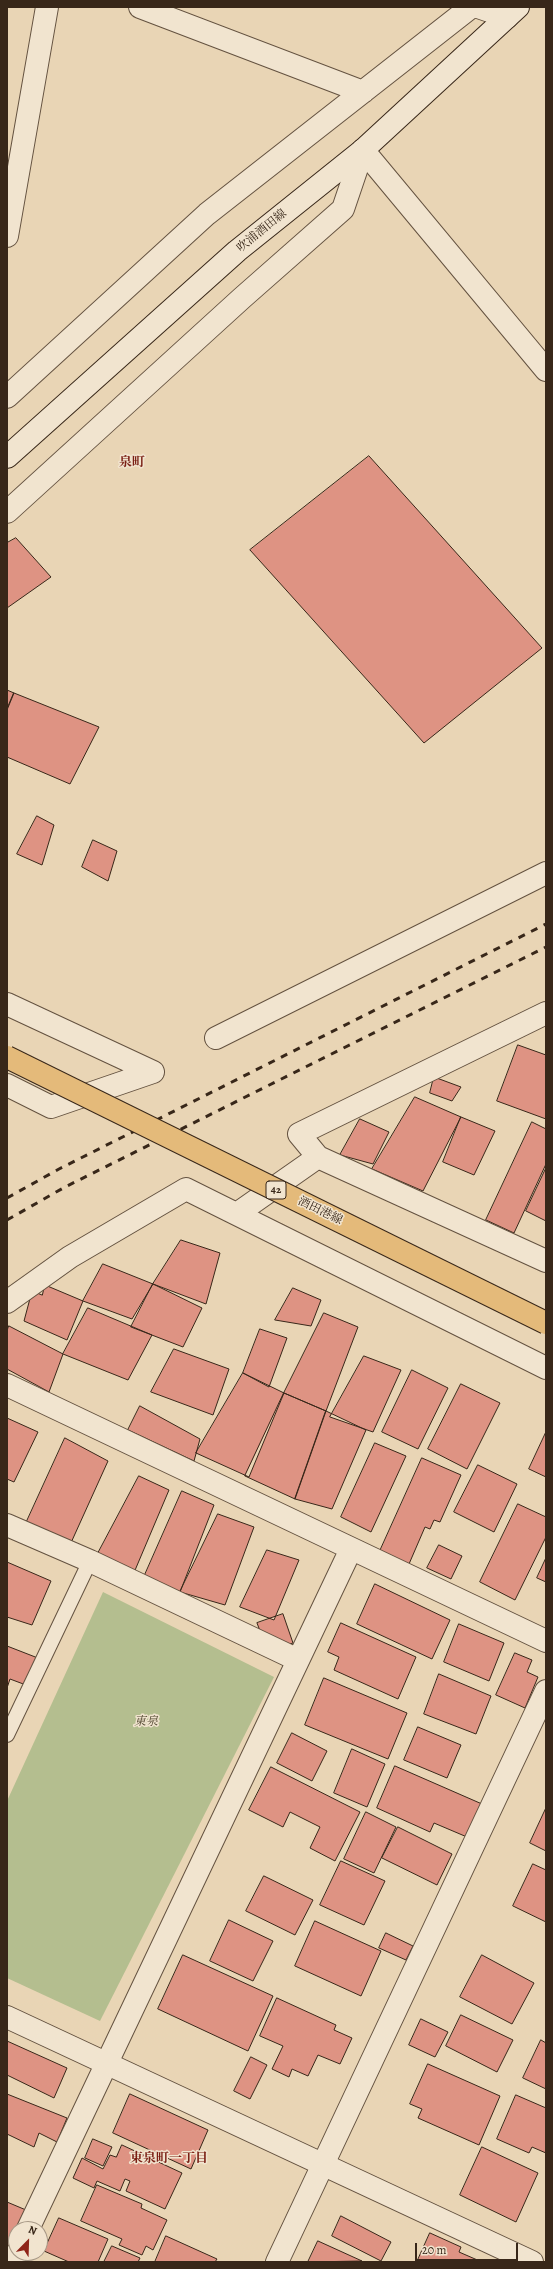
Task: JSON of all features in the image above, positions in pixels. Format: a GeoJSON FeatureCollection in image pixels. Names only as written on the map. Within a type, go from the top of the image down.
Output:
{"type":"FeatureCollection","features":[{"type":"Feature","properties":{"kind":"main road","name":"酒田港線"},"geometry":{"type":"LineString","coordinates":[[7,1056],[546,1323]]}},
{"type":"Feature","properties":{"kind":"street"},"geometry":{"type":"LineString","coordinates":[[7,236],[47,7]]}},
{"type":"Feature","properties":{"kind":"street"},"geometry":{"type":"LineString","coordinates":[[140,7],[363,92]]}},
{"type":"Feature","properties":{"kind":"street"},"geometry":{"type":"LineString","coordinates":[[7,397],[207,214],[471,7]]}},
{"type":"Feature","properties":{"kind":"street"},"geometry":{"type":"LineString","coordinates":[[478,7],[513,12]]}},
{"type":"Feature","properties":{"kind":"street","name":"吹浦酒田線"},"geometry":{"type":"LineString","coordinates":[[7,457],[237,251],[363,150],[513,12]]}},
{"type":"Feature","properties":{"kind":"street"},"geometry":{"type":"LineString","coordinates":[[363,150],[546,370]]}},
{"type":"Feature","properties":{"kind":"street"},"geometry":{"type":"LineString","coordinates":[[7,512],[242,298],[343,210],[363,150]]}},
{"type":"Feature","properties":{"kind":"street"},"geometry":{"type":"LineString","coordinates":[[216,1038],[546,873]]}},
{"type":"Feature","properties":{"kind":"street"},"geometry":{"type":"LineString","coordinates":[[7,1004],[153,1072],[51,1107],[7,1085]]}},
{"type":"Feature","properties":{"kind":"street"},"geometry":{"type":"LineString","coordinates":[[546,1013],[298,1134],[318,1157],[546,1261]]}},
{"type":"Feature","properties":{"kind":"street"},"geometry":{"type":"LineString","coordinates":[[238,1213],[318,1157]]}},
{"type":"Feature","properties":{"kind":"street"},"geometry":{"type":"LineString","coordinates":[[7,1302],[70,1257],[186,1189],[238,1213],[546,1368]]}},
{"type":"Feature","properties":{"kind":"street"},"geometry":{"type":"LineString","coordinates":[[7,1386],[546,1641]]}},
{"type":"Feature","properties":{"kind":"street"},"geometry":{"type":"LineString","coordinates":[[7,1525],[90,1562],[298,1660]]}},
{"type":"Feature","properties":{"kind":"street"},"geometry":{"type":"LineString","coordinates":[[32,2221],[351,1549]]}},
{"type":"Feature","properties":{"kind":"street"},"geometry":{"type":"LineString","coordinates":[[277,2262],[546,1691]]}},
{"type":"Feature","properties":{"kind":"street"},"geometry":{"type":"LineString","coordinates":[[7,2017],[532,2262]]}},
{"type":"Feature","properties":{"kind":"lane"},"geometry":{"type":"LineString","coordinates":[[7,1735],[90,1562]]}},
{"type":"Feature","properties":{"kind":"green space","name":"東泉"},"geometry":{"type":"Polygon","coordinates":[[[103,1592],[274,1677],[100,2021],[7,1978],[7,1801],[103,1592]]]}},
{"type":"Feature","properties":{"kind":"building"},"geometry":{"type":"Polygon","coordinates":[[[369,456],[542,648],[424,743],[250,550],[369,456]]]}},
{"type":"Feature","properties":{"kind":"building"},"geometry":{"type":"Polygon","coordinates":[[[16,538],[51,577],[7,608],[7,543],[16,538]]]}},
{"type":"Feature","properties":{"kind":"building"},"geometry":{"type":"Polygon","coordinates":[[[7,690],[14,693],[7,710],[7,690]]]}},
{"type":"Feature","properties":{"kind":"building"},"geometry":{"type":"Polygon","coordinates":[[[14,693],[99,727],[70,784],[7,757],[7,709],[14,693]]]}},
{"type":"Feature","properties":{"kind":"building"},"geometry":{"type":"Polygon","coordinates":[[[37,816],[54,825],[42,865],[17,854],[37,816]]]}},
{"type":"Feature","properties":{"kind":"building"},"geometry":{"type":"Polygon","coordinates":[[[93,840],[117,851],[108,881],[82,867],[93,840]]]}},
{"type":"Feature","properties":{"kind":"building"},"geometry":{"type":"Polygon","coordinates":[[[518,1045],[546,1055],[546,1119],[497,1101],[518,1045]]]}},
{"type":"Feature","properties":{"kind":"building"},"geometry":{"type":"Polygon","coordinates":[[[434,1077],[461,1087],[452,1101],[430,1093],[434,1077]]]}},
{"type":"Feature","properties":{"kind":"building"},"geometry":{"type":"Polygon","coordinates":[[[415,1097],[461,1117],[423,1191],[372,1169],[415,1097]]]}},
{"type":"Feature","properties":{"kind":"building"},"geometry":{"type":"Polygon","coordinates":[[[461,1117],[495,1131],[474,1175],[443,1162],[461,1117]]]}},
{"type":"Feature","properties":{"kind":"building"},"geometry":{"type":"Polygon","coordinates":[[[360,1119],[389,1132],[373,1164],[340,1155],[360,1119]]]}},
{"type":"Feature","properties":{"kind":"building"},"geometry":{"type":"Polygon","coordinates":[[[532,1122],[546,1129],[546,1164],[514,1233],[486,1220],[532,1122]]]}},
{"type":"Feature","properties":{"kind":"building"},"geometry":{"type":"Polygon","coordinates":[[[546,1168],[546,1221],[526,1211],[546,1168]]]}},
{"type":"Feature","properties":{"kind":"building"},"geometry":{"type":"Polygon","coordinates":[[[181,1240],[220,1253],[206,1304],[153,1284],[181,1240]]]}},
{"type":"Feature","properties":{"kind":"building"},"geometry":{"type":"Polygon","coordinates":[[[103,1264],[153,1284],[132,1319],[83,1301],[103,1264]]]}},
{"type":"Feature","properties":{"kind":"building"},"geometry":{"type":"Polygon","coordinates":[[[153,1284],[202,1308],[183,1347],[131,1327],[153,1284]]]}},
{"type":"Feature","properties":{"kind":"building"},"geometry":{"type":"Polygon","coordinates":[[[45,1285],[83,1301],[67,1340],[24,1321],[32,1291],[42,1295],[45,1285]]]}},
{"type":"Feature","properties":{"kind":"building"},"geometry":{"type":"Polygon","coordinates":[[[293,1288],[321,1300],[311,1326],[275,1320],[293,1288]]]}},
{"type":"Feature","properties":{"kind":"building"},"geometry":{"type":"Polygon","coordinates":[[[88,1308],[152,1335],[128,1380],[63,1354],[88,1308]]]}},
{"type":"Feature","properties":{"kind":"building"},"geometry":{"type":"Polygon","coordinates":[[[324,1313],[358,1327],[326,1411],[284,1393],[324,1313]]]}},
{"type":"Feature","properties":{"kind":"building"},"geometry":{"type":"Polygon","coordinates":[[[9,1326],[63,1354],[49,1392],[7,1369],[7,1331],[9,1326]]]}},
{"type":"Feature","properties":{"kind":"building"},"geometry":{"type":"Polygon","coordinates":[[[260,1329],[287,1338],[269,1387],[243,1373],[260,1329]]]}},
{"type":"Feature","properties":{"kind":"building"},"geometry":{"type":"Polygon","coordinates":[[[174,1349],[229,1369],[213,1415],[151,1392],[174,1349]]]}},
{"type":"Feature","properties":{"kind":"building"},"geometry":{"type":"Polygon","coordinates":[[[364,1356],[401,1370],[373,1432],[330,1417],[364,1356]]]}},
{"type":"Feature","properties":{"kind":"building"},"geometry":{"type":"Polygon","coordinates":[[[412,1370],[448,1388],[418,1449],[382,1432],[412,1370]]]}},
{"type":"Feature","properties":{"kind":"building"},"geometry":{"type":"Polygon","coordinates":[[[243,1373],[284,1393],[249,1477],[196,1453],[243,1373]]]}},
{"type":"Feature","properties":{"kind":"building"},"geometry":{"type":"Polygon","coordinates":[[[461,1384],[500,1403],[467,1469],[428,1449],[461,1384]]]}},
{"type":"Feature","properties":{"kind":"building"},"geometry":{"type":"Polygon","coordinates":[[[284,1393],[326,1411],[295,1499],[245,1476],[284,1393]]]}},
{"type":"Feature","properties":{"kind":"building"},"geometry":{"type":"Polygon","coordinates":[[[140,1406],[200,1439],[194,1461],[128,1430],[140,1406]]]}},
{"type":"Feature","properties":{"kind":"building"},"geometry":{"type":"Polygon","coordinates":[[[326,1411],[366,1430],[332,1509],[295,1499],[326,1411]]]}},
{"type":"Feature","properties":{"kind":"building"},"geometry":{"type":"Polygon","coordinates":[[[7,1418],[38,1432],[14,1482],[7,1479],[7,1418]]]}},
{"type":"Feature","properties":{"kind":"building"},"geometry":{"type":"Polygon","coordinates":[[[546,1432],[546,1477],[529,1469],[546,1432]]]}},
{"type":"Feature","properties":{"kind":"building"},"geometry":{"type":"Polygon","coordinates":[[[65,1438],[108,1461],[70,1545],[22,1532],[65,1438]]]}},
{"type":"Feature","properties":{"kind":"building"},"geometry":{"type":"Polygon","coordinates":[[[375,1443],[406,1456],[371,1532],[341,1517],[375,1443]]]}},
{"type":"Feature","properties":{"kind":"building"},"geometry":{"type":"Polygon","coordinates":[[[422,1458],[461,1475],[440,1522],[434,1520],[430,1529],[425,1527],[409,1564],[380,1551],[422,1458]]]}},
{"type":"Feature","properties":{"kind":"building"},"geometry":{"type":"Polygon","coordinates":[[[478,1465],[517,1484],[494,1532],[454,1512],[478,1465]]]}},
{"type":"Feature","properties":{"kind":"building"},"geometry":{"type":"Polygon","coordinates":[[[139,1476],[169,1490],[133,1575],[95,1559],[139,1476]]]}},
{"type":"Feature","properties":{"kind":"building"},"geometry":{"type":"Polygon","coordinates":[[[182,1491],[214,1505],[180,1592],[144,1577],[182,1491]]]}},
{"type":"Feature","properties":{"kind":"building"},"geometry":{"type":"Polygon","coordinates":[[[518,1504],[546,1517],[546,1537],[515,1600],[480,1582],[518,1504]]]}},
{"type":"Feature","properties":{"kind":"building"},"geometry":{"type":"Polygon","coordinates":[[[218,1514],[254,1527],[225,1605],[180,1592],[218,1514]]]}},
{"type":"Feature","properties":{"kind":"building"},"geometry":{"type":"Polygon","coordinates":[[[439,1545],[462,1556],[451,1579],[427,1568],[439,1545]]]}},
{"type":"Feature","properties":{"kind":"building"},"geometry":{"type":"Polygon","coordinates":[[[267,1550],[299,1560],[274,1620],[240,1607],[267,1550]]]}},
{"type":"Feature","properties":{"kind":"building"},"geometry":{"type":"Polygon","coordinates":[[[546,1558],[546,1582],[537,1578],[546,1558]]]}},
{"type":"Feature","properties":{"kind":"building"},"geometry":{"type":"Polygon","coordinates":[[[7,1562],[51,1581],[32,1625],[7,1617],[7,1562]]]}},
{"type":"Feature","properties":{"kind":"building"},"geometry":{"type":"Polygon","coordinates":[[[375,1584],[450,1620],[432,1659],[357,1624],[375,1584]]]}},
{"type":"Feature","properties":{"kind":"building"},"geometry":{"type":"Polygon","coordinates":[[[283,1614],[293,1643],[268,1652],[257,1623],[283,1614]]]}},
{"type":"Feature","properties":{"kind":"building"},"geometry":{"type":"Polygon","coordinates":[[[341,1623],[416,1657],[398,1699],[334,1670],[339,1657],[328,1652],[341,1623]]]}},
{"type":"Feature","properties":{"kind":"building"},"geometry":{"type":"Polygon","coordinates":[[[459,1624],[504,1643],[489,1681],[444,1662],[459,1624]]]}},
{"type":"Feature","properties":{"kind":"building"},"geometry":{"type":"Polygon","coordinates":[[[7,1646],[43,1660],[34,1688],[10,1679],[7,1688],[7,1646]]]}},
{"type":"Feature","properties":{"kind":"building"},"geometry":{"type":"Polygon","coordinates":[[[515,1653],[532,1660],[527,1672],[538,1677],[525,1708],[496,1695],[515,1653]]]}},
{"type":"Feature","properties":{"kind":"building"},"geometry":{"type":"Polygon","coordinates":[[[439,1674],[491,1696],[476,1734],[424,1714],[439,1674]]]}},
{"type":"Feature","properties":{"kind":"building"},"geometry":{"type":"Polygon","coordinates":[[[324,1678],[407,1713],[388,1759],[305,1725],[324,1678]]]}},
{"type":"Feature","properties":{"kind":"building"},"geometry":{"type":"Polygon","coordinates":[[[418,1727],[461,1745],[447,1778],[404,1760],[418,1727]]]}},
{"type":"Feature","properties":{"kind":"building"},"geometry":{"type":"Polygon","coordinates":[[[292,1733],[327,1751],[312,1781],[277,1763],[292,1733]]]}},
{"type":"Feature","properties":{"kind":"building"},"geometry":{"type":"Polygon","coordinates":[[[352,1749],[385,1764],[367,1807],[334,1793],[352,1749]]]}},
{"type":"Feature","properties":{"kind":"building"},"geometry":{"type":"Polygon","coordinates":[[[395,1766],[482,1804],[467,1837],[434,1823],[430,1832],[377,1808],[395,1766]]]}},
{"type":"Feature","properties":{"kind":"building"},"geometry":{"type":"Polygon","coordinates":[[[271,1767],[360,1812],[335,1861],[310,1848],[320,1827],[290,1812],[283,1827],[249,1810],[271,1767]]]}},
{"type":"Feature","properties":{"kind":"building"},"geometry":{"type":"Polygon","coordinates":[[[546,1808],[546,1851],[530,1843],[546,1808]]]}},
{"type":"Feature","properties":{"kind":"building"},"geometry":{"type":"Polygon","coordinates":[[[366,1812],[396,1827],[374,1873],[344,1859],[366,1812]]]}},
{"type":"Feature","properties":{"kind":"building"},"geometry":{"type":"Polygon","coordinates":[[[398,1827],[452,1854],[437,1885],[382,1858],[398,1827]]]}},
{"type":"Feature","properties":{"kind":"building"},"geometry":{"type":"Polygon","coordinates":[[[341,1861],[385,1881],[364,1925],[320,1905],[341,1861]]]}},
{"type":"Feature","properties":{"kind":"building"},"geometry":{"type":"Polygon","coordinates":[[[533,1864],[546,1870],[546,1922],[513,1906],[533,1864]]]}},
{"type":"Feature","properties":{"kind":"building"},"geometry":{"type":"Polygon","coordinates":[[[264,1876],[313,1900],[295,1935],[246,1911],[264,1876]]]}},
{"type":"Feature","properties":{"kind":"building"},"geometry":{"type":"Polygon","coordinates":[[[229,1920],[273,1941],[253,1981],[210,1961],[229,1920]]]}},
{"type":"Feature","properties":{"kind":"building"},"geometry":{"type":"Polygon","coordinates":[[[315,1921],[381,1951],[361,1996],[295,1966],[315,1921]]]}},
{"type":"Feature","properties":{"kind":"building"},"geometry":{"type":"Polygon","coordinates":[[[386,1933],[413,1946],[406,1960],[379,1948],[386,1933]]]}},
{"type":"Feature","properties":{"kind":"building"},"geometry":{"type":"Polygon","coordinates":[[[183,1955],[273,1996],[248,2051],[158,2009],[183,1955]]]}},
{"type":"Feature","properties":{"kind":"building"},"geometry":{"type":"Polygon","coordinates":[[[482,1955],[534,1983],[512,2024],[460,1997],[482,1955]]]}},
{"type":"Feature","properties":{"kind":"building"},"geometry":{"type":"Polygon","coordinates":[[[277,1998],[336,2025],[334,2030],[352,2038],[340,2064],[318,2055],[308,2076],[292,2069],[289,2077],[272,2069],[283,2046],[260,2036],[277,1998]]]}},
{"type":"Feature","properties":{"kind":"building"},"geometry":{"type":"Polygon","coordinates":[[[461,2015],[513,2040],[497,2072],[446,2046],[461,2015]]]}},
{"type":"Feature","properties":{"kind":"building"},"geometry":{"type":"Polygon","coordinates":[[[421,2019],[448,2032],[435,2057],[409,2045],[421,2019]]]}},
{"type":"Feature","properties":{"kind":"building"},"geometry":{"type":"Polygon","coordinates":[[[541,2040],[546,2043],[546,2089],[523,2078],[541,2040]]]}},
{"type":"Feature","properties":{"kind":"building"},"geometry":{"type":"Polygon","coordinates":[[[7,2041],[67,2068],[54,2098],[7,2075],[7,2041]]]}},
{"type":"Feature","properties":{"kind":"building"},"geometry":{"type":"Polygon","coordinates":[[[251,2057],[267,2065],[250,2099],[234,2091],[251,2057]]]}},
{"type":"Feature","properties":{"kind":"building"},"geometry":{"type":"Polygon","coordinates":[[[428,2064],[500,2096],[479,2145],[418,2118],[422,2109],[410,2104],[428,2064]]]}},
{"type":"Feature","properties":{"kind":"building"},"geometry":{"type":"Polygon","coordinates":[[[7,2094],[67,2118],[57,2142],[39,2133],[34,2147],[7,2134],[7,2094]]]}},
{"type":"Feature","properties":{"kind":"building"},"geometry":{"type":"Polygon","coordinates":[[[130,2094],[208,2130],[191,2169],[113,2133],[130,2094]]]}},
{"type":"Feature","properties":{"kind":"building"},"geometry":{"type":"Polygon","coordinates":[[[516,2095],[546,2108],[546,2153],[532,2147],[529,2153],[497,2139],[516,2095]]]}},
{"type":"Feature","properties":{"kind":"building"},"geometry":{"type":"Polygon","coordinates":[[[93,2139],[112,2147],[103,2166],[85,2158],[93,2139]]]}},
{"type":"Feature","properties":{"kind":"building"},"geometry":{"type":"Polygon","coordinates":[[[122,2145],[182,2173],[165,2209],[126,2191],[130,2181],[125,2179],[120,2191],[97,2181],[94,2188],[73,2178],[82,2158],[103,2169],[110,2155],[116,2157],[122,2145]]]}},
{"type":"Feature","properties":{"kind":"building"},"geometry":{"type":"Polygon","coordinates":[[[482,2147],[538,2173],[516,2222],[460,2195],[482,2147]]]}},
{"type":"Feature","properties":{"kind":"building"},"geometry":{"type":"Polygon","coordinates":[[[97,2185],[142,2204],[141,2208],[167,2220],[153,2250],[146,2246],[142,2255],[119,2245],[122,2239],[81,2221],[97,2185]]]}},
{"type":"Feature","properties":{"kind":"building"},"geometry":{"type":"Polygon","coordinates":[[[7,2202],[26,2210],[21,2221],[8,2221],[7,2245],[7,2202]]]}},
{"type":"Feature","properties":{"kind":"building"},"geometry":{"type":"Polygon","coordinates":[[[341,2216],[391,2242],[381,2261],[332,2236],[341,2216]]]}},
{"type":"Feature","properties":{"kind":"building"},"geometry":{"type":"Polygon","coordinates":[[[59,2218],[108,2239],[98,2262],[69,2262],[48,2253],[48,2242],[59,2218]]]}},
{"type":"Feature","properties":{"kind":"building"},"geometry":{"type":"Polygon","coordinates":[[[430,2233],[461,2247],[459,2252],[482,2262],[417,2262],[430,2233]]]}},
{"type":"Feature","properties":{"kind":"building"},"geometry":{"type":"Polygon","coordinates":[[[166,2236],[217,2259],[215,2262],[155,2262],[166,2236]]]}},
{"type":"Feature","properties":{"kind":"building"},"geometry":{"type":"Polygon","coordinates":[[[318,2241],[362,2261],[308,2262],[318,2241]]]}},
{"type":"Feature","properties":{"kind":"building"},"geometry":{"type":"Polygon","coordinates":[[[112,2246],[140,2258],[138,2262],[104,2262],[112,2246]]]}},
{"type":"Feature","properties":{"kind":"railway"},"geometry":{"type":"LineString","coordinates":[[7,1198],[59,1169],[546,924]]}},
{"type":"Feature","properties":{"kind":"railway"},"geometry":{"type":"LineString","coordinates":[[7,1220],[65,1187],[546,947]]}},
{"type":"Feature","properties":{"kind":"district","name":"泉町"},"geometry":{"type":"Point","coordinates":[132,463]}},
{"type":"Feature","properties":{"kind":"district","name":"東泉町一丁目"},"geometry":{"type":"Point","coordinates":[169,2159]}}]}
